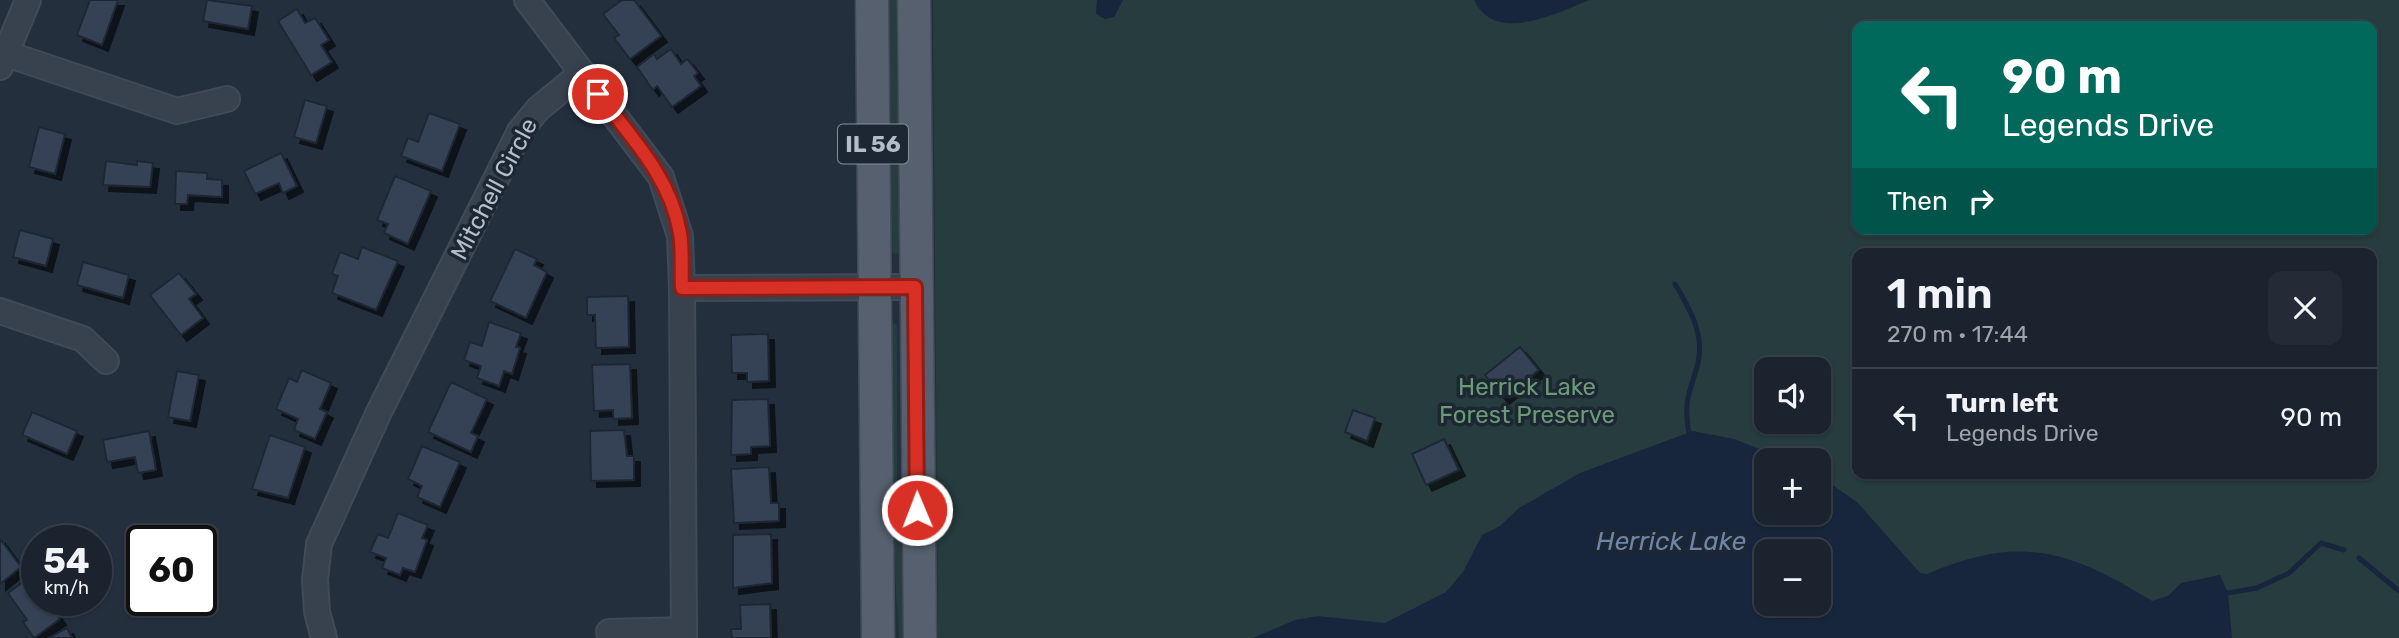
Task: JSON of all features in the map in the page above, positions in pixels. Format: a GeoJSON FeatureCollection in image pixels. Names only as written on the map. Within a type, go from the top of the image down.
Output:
{"type":"FeatureCollection","features":[{"type":"Feature","properties":{"kind":"main road","name":"IL 56"},"geometry":{"type":"LineString","coordinates":[[873,0],[878,638]]}},
{"type":"Feature","properties":{"kind":"main road","name":"IL 56"},"geometry":{"type":"LineString","coordinates":[[914,0],[920,638]]}},
{"type":"Feature","properties":{"kind":"street"},"geometry":{"type":"LineString","coordinates":[[28,0],[2,61],[177,111],[227,99]]}},
{"type":"Feature","properties":{"kind":"street"},"geometry":{"type":"LineString","coordinates":[[527,0],[661,177],[680,236],[684,634],[609,632]]}},
{"type":"Feature","properties":{"kind":"street","name":"Mitchell Circle"},"geometry":{"type":"LineString","coordinates":[[324,638],[317,612],[315,579],[319,544],[378,414],[520,131],[538,109],[582,73]]}},
{"type":"Feature","properties":{"kind":"street"},"geometry":{"type":"LineString","coordinates":[[682,288],[915,287]]}},
{"type":"Feature","properties":{"kind":"street"},"geometry":{"type":"LineString","coordinates":[[0,311],[83,339],[106,361]]}},
{"type":"Feature","properties":{"kind":"green space"},"geometry":{"type":"Polygon","coordinates":[[[883,0],[904,0],[901,253],[895,254],[886,250],[883,0]]]}},
{"type":"Feature","properties":{"kind":"green space","name":"Herrick Lake Forest Preserve"},"geometry":{"type":"Polygon","coordinates":[[[933,0],[2399,0],[2399,638],[938,638],[933,0]]]}},
{"type":"Feature","properties":{"kind":"green space"},"geometry":{"type":"Polygon","coordinates":[[[887,319],[897,325],[897,494],[909,638],[899,638],[884,397],[887,319]]]}},
{"type":"Feature","properties":{"kind":"water"},"geometry":{"type":"Polygon","coordinates":[[[1097,0],[1123,0],[1114,17],[1105,19],[1096,14],[1097,0]]]}},
{"type":"Feature","properties":{"kind":"water"},"geometry":{"type":"Polygon","coordinates":[[[1474,0],[1589,0],[1544,18],[1511,23],[1496,21],[1484,13],[1474,0]]]}},
{"type":"Feature","properties":{"kind":"water","name":"Herrick Lake"},"geometry":{"type":"Polygon","coordinates":[[[1693,431],[1734,439],[1757,448],[1754,448],[1754,525],[1831,525],[1831,484],[1857,502],[1920,573],[1927,574],[1990,554],[2044,553],[2069,559],[2095,570],[2152,601],[2168,596],[2181,583],[2220,575],[2228,593],[2232,638],[1253,638],[1295,620],[1318,616],[1385,623],[1446,592],[1463,572],[1482,535],[1500,526],[1519,508],[1580,473],[1693,431]]]}},
{"type":"Feature","properties":{"kind":"building"},"geometry":{"type":"Polygon","coordinates":[[[90,0],[118,0],[102,45],[77,35],[90,0]]]}},
{"type":"Feature","properties":{"kind":"building"},"geometry":{"type":"Polygon","coordinates":[[[207,0],[252,6],[248,29],[203,21],[207,0]]]}},
{"type":"Feature","properties":{"kind":"building"},"geometry":{"type":"Polygon","coordinates":[[[622,0],[634,0],[661,36],[630,59],[614,38],[619,35],[603,14],[622,0]]]}},
{"type":"Feature","properties":{"kind":"building"},"geometry":{"type":"Polygon","coordinates":[[[297,9],[305,23],[315,18],[329,40],[321,45],[332,62],[311,75],[278,21],[297,9]]]}},
{"type":"Feature","properties":{"kind":"building"},"geometry":{"type":"Polygon","coordinates":[[[671,49],[681,64],[687,59],[698,73],[694,76],[701,86],[672,107],[657,86],[653,90],[637,67],[654,54],[657,59],[671,49]]]}},
{"type":"Feature","properties":{"kind":"building"},"geometry":{"type":"Polygon","coordinates":[[[305,100],[327,106],[316,143],[294,137],[305,100]]]}},
{"type":"Feature","properties":{"kind":"building"},"geometry":{"type":"Polygon","coordinates":[[[429,113],[460,124],[442,171],[401,156],[408,138],[418,142],[429,113]]]}},
{"type":"Feature","properties":{"kind":"building"},"geometry":{"type":"Polygon","coordinates":[[[39,127],[65,134],[55,174],[29,167],[39,127]]]}},
{"type":"Feature","properties":{"kind":"building"},"geometry":{"type":"Polygon","coordinates":[[[281,153],[297,186],[283,193],[279,183],[255,194],[244,171],[281,153]]]}},
{"type":"Feature","properties":{"kind":"building"},"geometry":{"type":"Polygon","coordinates":[[[106,161],[137,165],[137,161],[153,163],[150,187],[103,185],[106,161]]]}},
{"type":"Feature","properties":{"kind":"building"},"geometry":{"type":"Polygon","coordinates":[[[176,171],[207,173],[207,179],[222,180],[222,197],[188,195],[187,204],[175,204],[176,171]]]}},
{"type":"Feature","properties":{"kind":"building"},"geometry":{"type":"Polygon","coordinates":[[[395,176],[431,191],[408,244],[384,233],[388,224],[377,220],[395,176]]]}},
{"type":"Feature","properties":{"kind":"building"},"geometry":{"type":"Polygon","coordinates":[[[20,230],[53,239],[46,266],[13,257],[20,230]]]}},
{"type":"Feature","properties":{"kind":"building"},"geometry":{"type":"Polygon","coordinates":[[[362,247],[398,261],[376,310],[332,293],[338,276],[332,274],[340,252],[358,259],[362,247]]]}},
{"type":"Feature","properties":{"kind":"building"},"geometry":{"type":"Polygon","coordinates":[[[515,249],[537,259],[534,265],[547,272],[526,318],[490,301],[515,249]]]}},
{"type":"Feature","properties":{"kind":"building"},"geometry":{"type":"Polygon","coordinates":[[[83,262],[129,275],[123,298],[77,285],[83,262]]]}},
{"type":"Feature","properties":{"kind":"building"},"geometry":{"type":"Polygon","coordinates":[[[179,273],[196,294],[189,299],[203,318],[181,335],[150,295],[179,273]]]}},
{"type":"Feature","properties":{"kind":"building"},"geometry":{"type":"Polygon","coordinates":[[[628,296],[629,347],[596,348],[595,315],[587,315],[587,297],[628,296]]]}},
{"type":"Feature","properties":{"kind":"building"},"geometry":{"type":"Polygon","coordinates":[[[489,322],[521,333],[516,347],[520,348],[512,374],[504,371],[499,386],[477,378],[481,366],[464,360],[470,342],[482,346],[489,322]]]}},
{"type":"Feature","properties":{"kind":"building"},"geometry":{"type":"Polygon","coordinates":[[[768,334],[769,381],[747,382],[747,373],[732,373],[731,335],[768,334]]]}},
{"type":"Feature","properties":{"kind":"building"},"geometry":{"type":"Polygon","coordinates":[[[1520,347],[1539,370],[1503,398],[1485,375],[1520,347]]]}},
{"type":"Feature","properties":{"kind":"building"},"geometry":{"type":"Polygon","coordinates":[[[630,364],[632,418],[613,419],[613,410],[594,411],[592,365],[630,364]]]}},
{"type":"Feature","properties":{"kind":"building"},"geometry":{"type":"Polygon","coordinates":[[[302,370],[331,383],[320,409],[327,412],[315,439],[294,430],[298,419],[276,409],[289,378],[297,382],[302,370]]]}},
{"type":"Feature","properties":{"kind":"building"},"geometry":{"type":"Polygon","coordinates":[[[177,371],[199,375],[190,421],[168,417],[177,371]]]}},
{"type":"Feature","properties":{"kind":"building"},"geometry":{"type":"Polygon","coordinates":[[[451,382],[487,399],[471,433],[478,436],[471,452],[428,432],[451,382]]]}},
{"type":"Feature","properties":{"kind":"building"},"geometry":{"type":"Polygon","coordinates":[[[768,399],[770,446],[751,447],[751,454],[731,455],[732,400],[768,399]]]}},
{"type":"Feature","properties":{"kind":"building"},"geometry":{"type":"Polygon","coordinates":[[[1353,410],[1375,418],[1367,441],[1345,432],[1353,410]]]}},
{"type":"Feature","properties":{"kind":"building"},"geometry":{"type":"Polygon","coordinates":[[[32,412],[77,431],[67,454],[22,435],[32,412]]]}},
{"type":"Feature","properties":{"kind":"building"},"geometry":{"type":"Polygon","coordinates":[[[624,430],[627,456],[634,456],[634,480],[591,481],[590,431],[624,430]]]}},
{"type":"Feature","properties":{"kind":"building"},"geometry":{"type":"Polygon","coordinates":[[[149,431],[156,470],[138,473],[135,457],[107,462],[103,440],[149,431]]]}},
{"type":"Feature","properties":{"kind":"building"},"geometry":{"type":"Polygon","coordinates":[[[270,435],[305,447],[288,498],[252,489],[270,435]]]}},
{"type":"Feature","properties":{"kind":"building"},"geometry":{"type":"Polygon","coordinates":[[[1444,439],[1459,470],[1426,485],[1412,454],[1444,439]]]}},
{"type":"Feature","properties":{"kind":"building"},"geometry":{"type":"Polygon","coordinates":[[[422,446],[460,462],[440,507],[417,497],[422,486],[408,479],[422,446]]]}},
{"type":"Feature","properties":{"kind":"building"},"geometry":{"type":"Polygon","coordinates":[[[769,467],[771,503],[779,503],[779,521],[734,523],[731,469],[769,467]]]}},
{"type":"Feature","properties":{"kind":"building"},"geometry":{"type":"Polygon","coordinates":[[[398,513],[428,525],[422,538],[427,540],[415,572],[403,568],[400,575],[382,568],[386,558],[370,552],[378,534],[388,538],[398,513]]]}},
{"type":"Feature","properties":{"kind":"building"},"geometry":{"type":"Polygon","coordinates":[[[771,534],[772,583],[733,588],[733,535],[771,534]]]}},
{"type":"Feature","properties":{"kind":"building"},"geometry":{"type":"Polygon","coordinates":[[[0,539],[21,567],[0,584],[0,539]]]}},
{"type":"Feature","properties":{"kind":"building"},"geometry":{"type":"Polygon","coordinates":[[[21,584],[21,611],[8,593],[21,584]]]}},
{"type":"Feature","properties":{"kind":"building"},"geometry":{"type":"Polygon","coordinates":[[[770,604],[771,638],[732,638],[731,629],[741,629],[740,605],[770,604]]]}},
{"type":"Feature","properties":{"kind":"building"},"geometry":{"type":"Polygon","coordinates":[[[24,616],[58,616],[60,619],[34,638],[23,622],[27,620],[24,616]]]}},
{"type":"Feature","properties":{"kind":"building"},"geometry":{"type":"Polygon","coordinates":[[[67,628],[72,638],[49,638],[67,628]]]}},
{"type":"Feature","properties":{"kind":"waterway"},"geometry":{"type":"LineString","coordinates":[[1675,284],[1694,322],[1700,352],[1687,404],[1689,433]]}},
{"type":"Feature","properties":{"kind":"waterway"},"geometry":{"type":"LineString","coordinates":[[2228,593],[2257,588],[2289,573],[2321,543],[2344,550]]}},
{"type":"Feature","properties":{"kind":"waterway"},"geometry":{"type":"LineString","coordinates":[[2359,558],[2399,591]]}},
{"type":"Feature","properties":{"kind":"route"},"geometry":{"type":"LineString","coordinates":[[598,94],[661,177],[669,195],[680,236],[682,288],[915,287],[917,510]]}}]}
